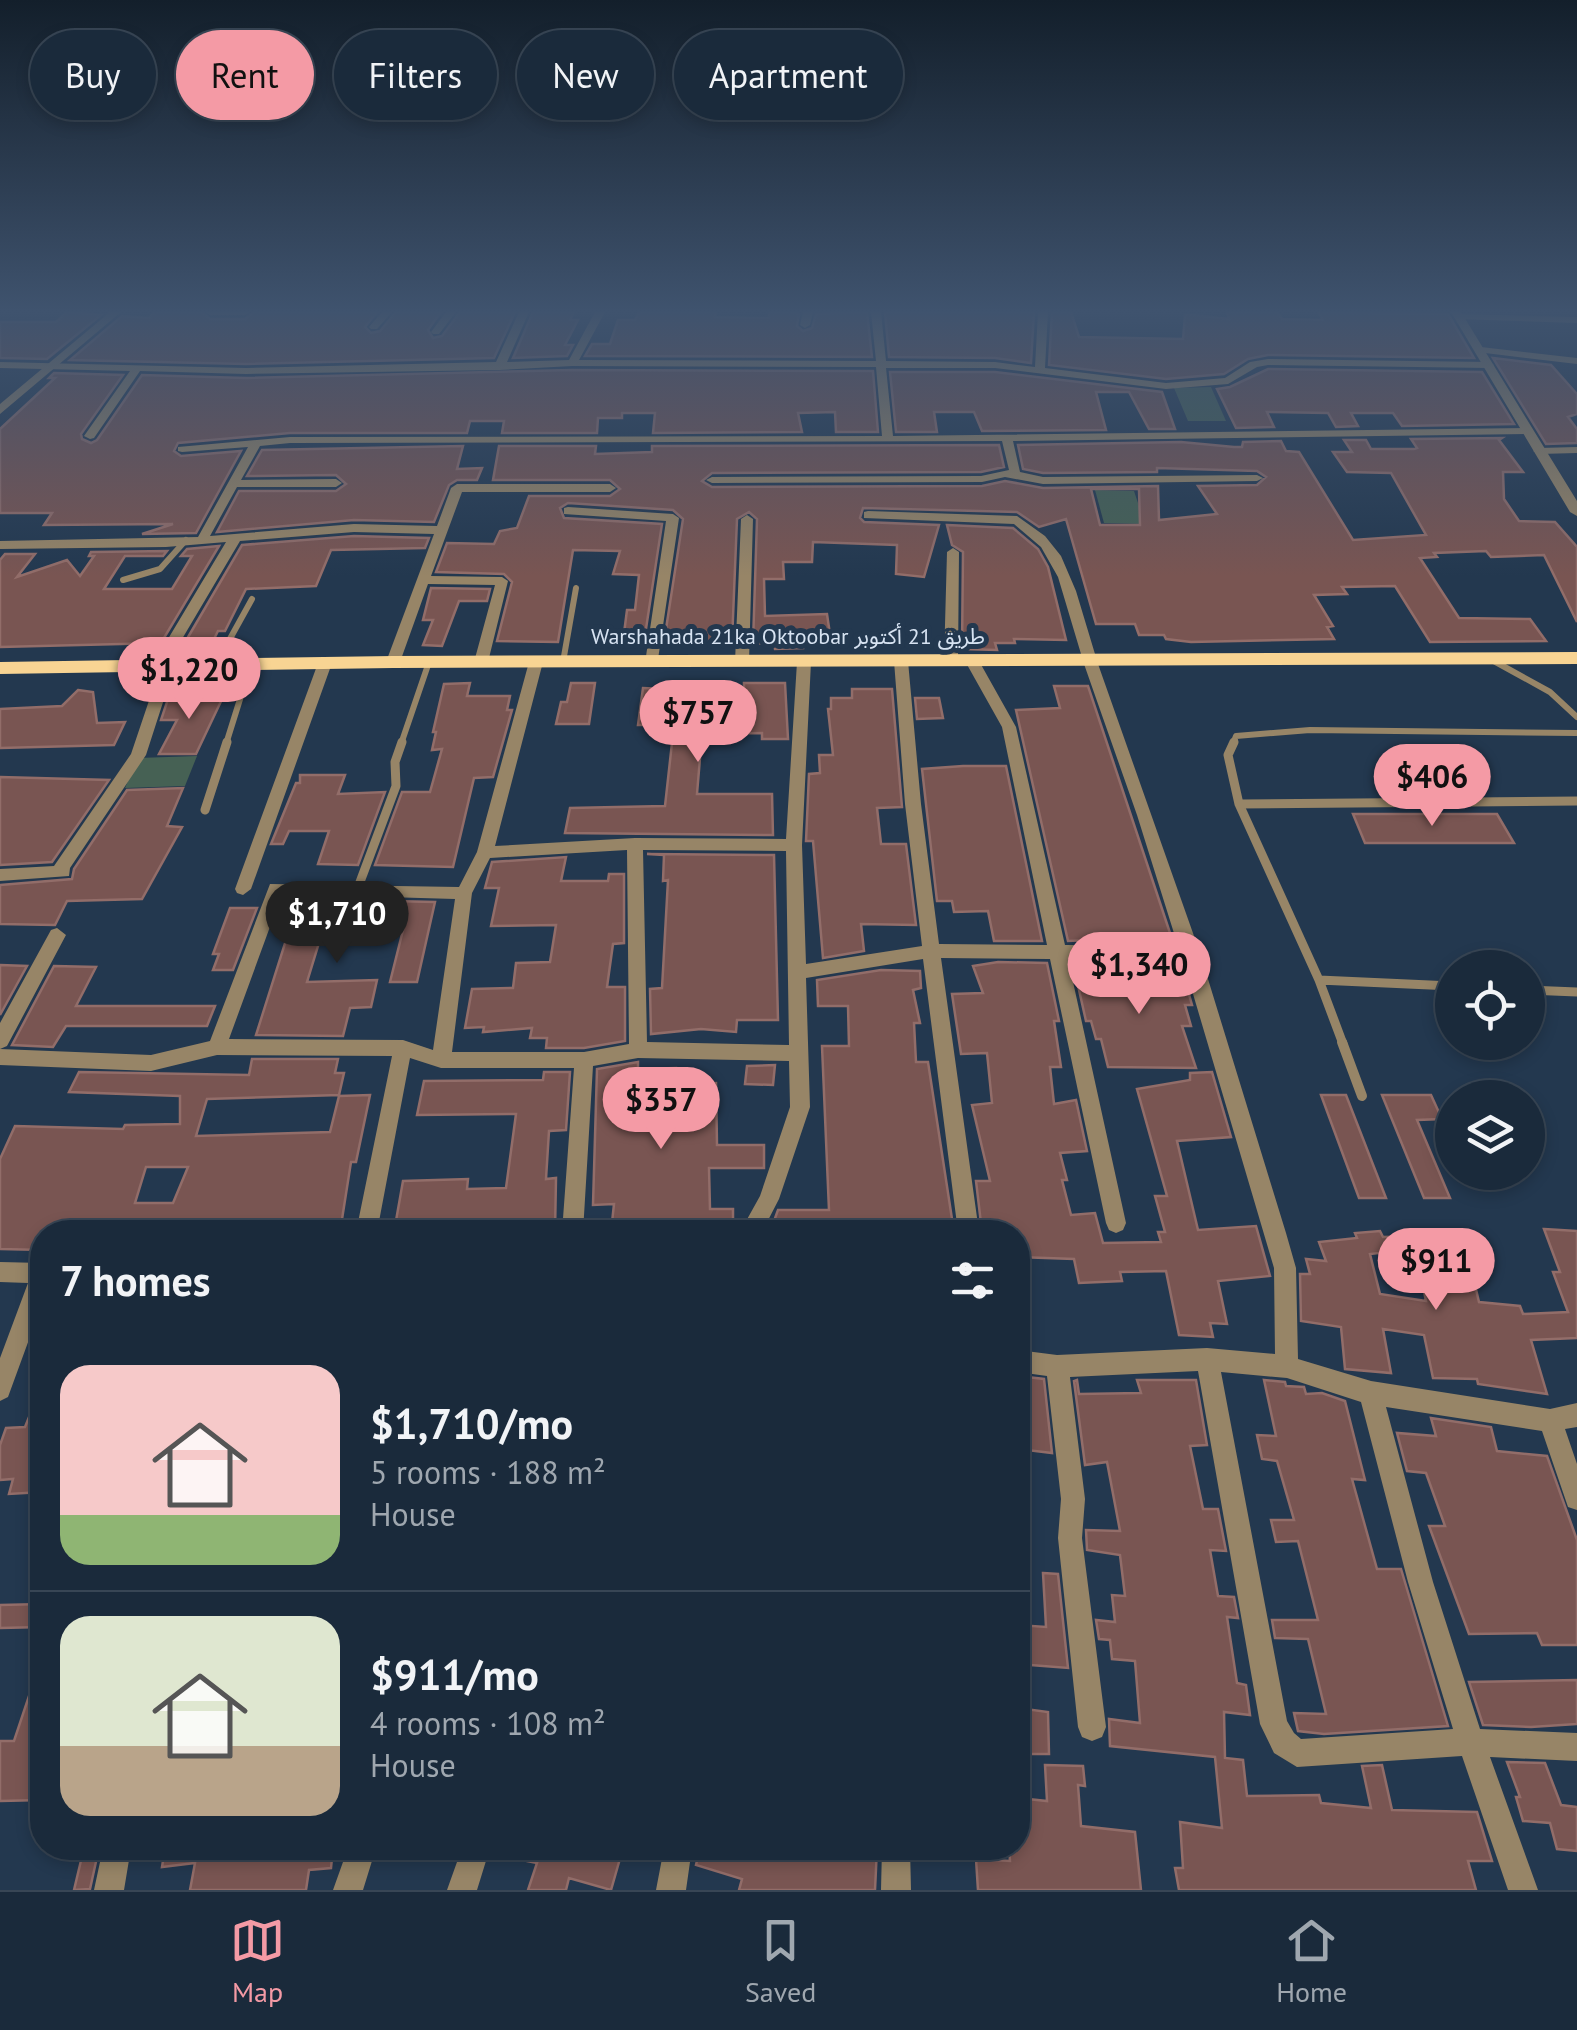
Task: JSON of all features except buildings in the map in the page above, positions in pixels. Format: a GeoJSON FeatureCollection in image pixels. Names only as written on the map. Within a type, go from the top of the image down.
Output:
{"type":"FeatureCollection","features":[{"type":"Feature","properties":{"kind":"main road","name":"Warshahada 21ka Oktoobar طريق 21 أكتوبر"},"geometry":{"type":"LineString","coordinates":[[0,668],[393,662],[1577,658]]}},
{"type":"Feature","properties":{"kind":"street"},"geometry":{"type":"LineString","coordinates":[[90,436],[115,400]]}},
{"type":"Feature","properties":{"kind":"street"},"geometry":{"type":"LineString","coordinates":[[884,400],[888,438]]}},
{"type":"Feature","properties":{"kind":"street"},"geometry":{"type":"LineString","coordinates":[[1509,400],[1577,512]]}},
{"type":"Feature","properties":{"kind":"street"},"geometry":{"type":"LineString","coordinates":[[182,449],[290,440],[1526,431]]}},
{"type":"Feature","properties":{"kind":"street"},"geometry":{"type":"LineString","coordinates":[[1006,436],[1015,474]]}},
{"type":"Feature","properties":{"kind":"street"},"geometry":{"type":"LineString","coordinates":[[204,538],[254,444]]}},
{"type":"Feature","properties":{"kind":"street"},"geometry":{"type":"LineString","coordinates":[[1540,451],[1577,450]]}},
{"type":"Feature","properties":{"kind":"street"},"geometry":{"type":"LineString","coordinates":[[712,480],[982,479],[994,474],[1043,481],[1257,478]]}},
{"type":"Feature","properties":{"kind":"street"},"geometry":{"type":"LineString","coordinates":[[234,484],[336,482]]}},
{"type":"Feature","properties":{"kind":"street"},"geometry":{"type":"LineString","coordinates":[[393,662],[456,488],[610,488]]}},
{"type":"Feature","properties":{"kind":"street"},"geometry":{"type":"LineString","coordinates":[[568,511],[664,514],[672,518],[652,663]]}},
{"type":"Feature","properties":{"kind":"street"},"geometry":{"type":"LineString","coordinates":[[868,515],[1017,520],[1036,532],[1057,560],[1153,831],[1284,1268],[1287,1367]]}},
{"type":"Feature","properties":{"kind":"street"},"geometry":{"type":"LineString","coordinates":[[742,662],[747,520]]}},
{"type":"Feature","properties":{"kind":"street"},"geometry":{"type":"LineString","coordinates":[[0,545],[235,538],[354,528],[442,530]]}},
{"type":"Feature","properties":{"kind":"street"},"geometry":{"type":"LineString","coordinates":[[0,876],[63,872],[60,870],[138,755],[164,664],[235,538]]}},
{"type":"Feature","properties":{"kind":"street"},"geometry":{"type":"LineString","coordinates":[[952,552],[961,661],[1009,726],[1116,1223]]}},
{"type":"Feature","properties":{"kind":"street"},"geometry":{"type":"LineString","coordinates":[[424,580],[502,581],[481,662]]}},
{"type":"Feature","properties":{"kind":"street"},"geometry":{"type":"LineString","coordinates":[[901,661],[909,796],[934,951],[967,1220]]}},
{"type":"Feature","properties":{"kind":"street"},"geometry":{"type":"LineString","coordinates":[[441,1060],[464,893],[486,852],[536,662]]}},
{"type":"Feature","properties":{"kind":"street"},"geometry":{"type":"LineString","coordinates":[[758,1220],[770,1199],[800,1107],[794,845],[804,662]]}},
{"type":"Feature","properties":{"kind":"street"},"geometry":{"type":"LineString","coordinates":[[243,889],[326,663]]}},
{"type":"Feature","properties":{"kind":"street"},"geometry":{"type":"LineString","coordinates":[[486,852],[635,844],[794,845]]}},
{"type":"Feature","properties":{"kind":"street"},"geometry":{"type":"LineString","coordinates":[[635,844],[638,1050]]}},
{"type":"Feature","properties":{"kind":"street"},"geometry":{"type":"LineString","coordinates":[[216,1047],[276,888],[464,893]]}},
{"type":"Feature","properties":{"kind":"street"},"geometry":{"type":"LineString","coordinates":[[0,1041],[4,1022],[58,935]]}},
{"type":"Feature","properties":{"kind":"street"},"geometry":{"type":"LineString","coordinates":[[797,972],[934,951],[1191,952]]}},
{"type":"Feature","properties":{"kind":"street"},"geometry":{"type":"LineString","coordinates":[[0,1057],[151,1063],[216,1047],[403,1048],[441,1060],[584,1060],[638,1050],[800,1053]]}},
{"type":"Feature","properties":{"kind":"street"},"geometry":{"type":"LineString","coordinates":[[368,1220],[403,1048]]}},
{"type":"Feature","properties":{"kind":"street"},"geometry":{"type":"LineString","coordinates":[[575,1220],[584,1060]]}},
{"type":"Feature","properties":{"kind":"street"},"geometry":{"type":"LineString","coordinates":[[0,1272],[30,1273]]}},
{"type":"Feature","properties":{"kind":"street"},"geometry":{"type":"LineString","coordinates":[[0,1388],[30,1307]]}},
{"type":"Feature","properties":{"kind":"street"},"geometry":{"type":"LineString","coordinates":[[1206,1359],[1274,1724],[1284,1744],[1297,1753],[1468,1742],[1577,1746]]}},
{"type":"Feature","properties":{"kind":"street"},"geometry":{"type":"LineString","coordinates":[[1030,1363],[1057,1366],[1206,1359],[1287,1367],[1371,1393],[1550,1420],[1577,1415]]}},
{"type":"Feature","properties":{"kind":"street"},"geometry":{"type":"LineString","coordinates":[[1057,1366],[1073,1499],[1070,1538],[1092,1727]]}},
{"type":"Feature","properties":{"kind":"street"},"geometry":{"type":"LineString","coordinates":[[1371,1393],[1398,1507],[1468,1742],[1523,1890]]}},
{"type":"Feature","properties":{"kind":"street"},"geometry":{"type":"LineString","coordinates":[[1550,1420],[1577,1498]]}},
{"type":"Feature","properties":{"kind":"street"},"geometry":{"type":"LineString","coordinates":[[109,1890],[115,1860]]}},
{"type":"Feature","properties":{"kind":"street"},"geometry":{"type":"LineString","coordinates":[[348,1890],[358,1860]]}},
{"type":"Feature","properties":{"kind":"street"},"geometry":{"type":"LineString","coordinates":[[462,1890],[472,1860]]}},
{"type":"Feature","properties":{"kind":"street"},"geometry":{"type":"LineString","coordinates":[[672,1890],[676,1860]]}},
{"type":"Feature","properties":{"kind":"street"},"geometry":{"type":"LineString","coordinates":[[896,1860],[896,1890]]}},
{"type":"Feature","properties":{"kind":"lane"},"geometry":{"type":"LineString","coordinates":[[122,580],[163,570],[172,564],[186,540]]}},
{"type":"Feature","properties":{"kind":"lane"},"geometry":{"type":"LineString","coordinates":[[563,662],[576,588]]}},
{"type":"Feature","properties":{"kind":"lane"},"geometry":{"type":"LineString","coordinates":[[216,664],[252,599]]}},
{"type":"Feature","properties":{"kind":"lane"},"geometry":{"type":"LineString","coordinates":[[1487,658],[1550,692],[1577,716]]}},
{"type":"Feature","properties":{"kind":"lane"},"geometry":{"type":"LineString","coordinates":[[357,890],[396,786],[395,762],[428,662]]}},
{"type":"Feature","properties":{"kind":"lane"},"geometry":{"type":"LineString","coordinates":[[206,810],[251,664]]}},
{"type":"Feature","properties":{"kind":"lane"},"geometry":{"type":"LineString","coordinates":[[1362,1096],[1319,980],[1239,804],[1228,755],[1236,736],[1246,732],[1577,733]]}},
{"type":"Feature","properties":{"kind":"lane"},"geometry":{"type":"LineString","coordinates":[[1239,804],[1577,801]]}},
{"type":"Feature","properties":{"kind":"lane"},"geometry":{"type":"LineString","coordinates":[[1319,980],[1435,985]]}},
{"type":"Feature","properties":{"kind":"lane"},"geometry":{"type":"LineString","coordinates":[[1545,991],[1577,992]]}},
{"type":"Feature","properties":{"kind":"green space"},"geometry":{"type":"Polygon","coordinates":[[[1179,400],[1217,400],[1226,421],[1188,421],[1179,400]]]}},
{"type":"Feature","properties":{"kind":"green space"},"geometry":{"type":"Polygon","coordinates":[[[1095,490],[1134,491],[1145,524],[1104,523],[1095,490]]]}},
{"type":"Feature","properties":{"kind":"green space"},"geometry":{"type":"Polygon","coordinates":[[[197,756],[185,786],[125,788],[138,758],[197,756]]]}}]}
